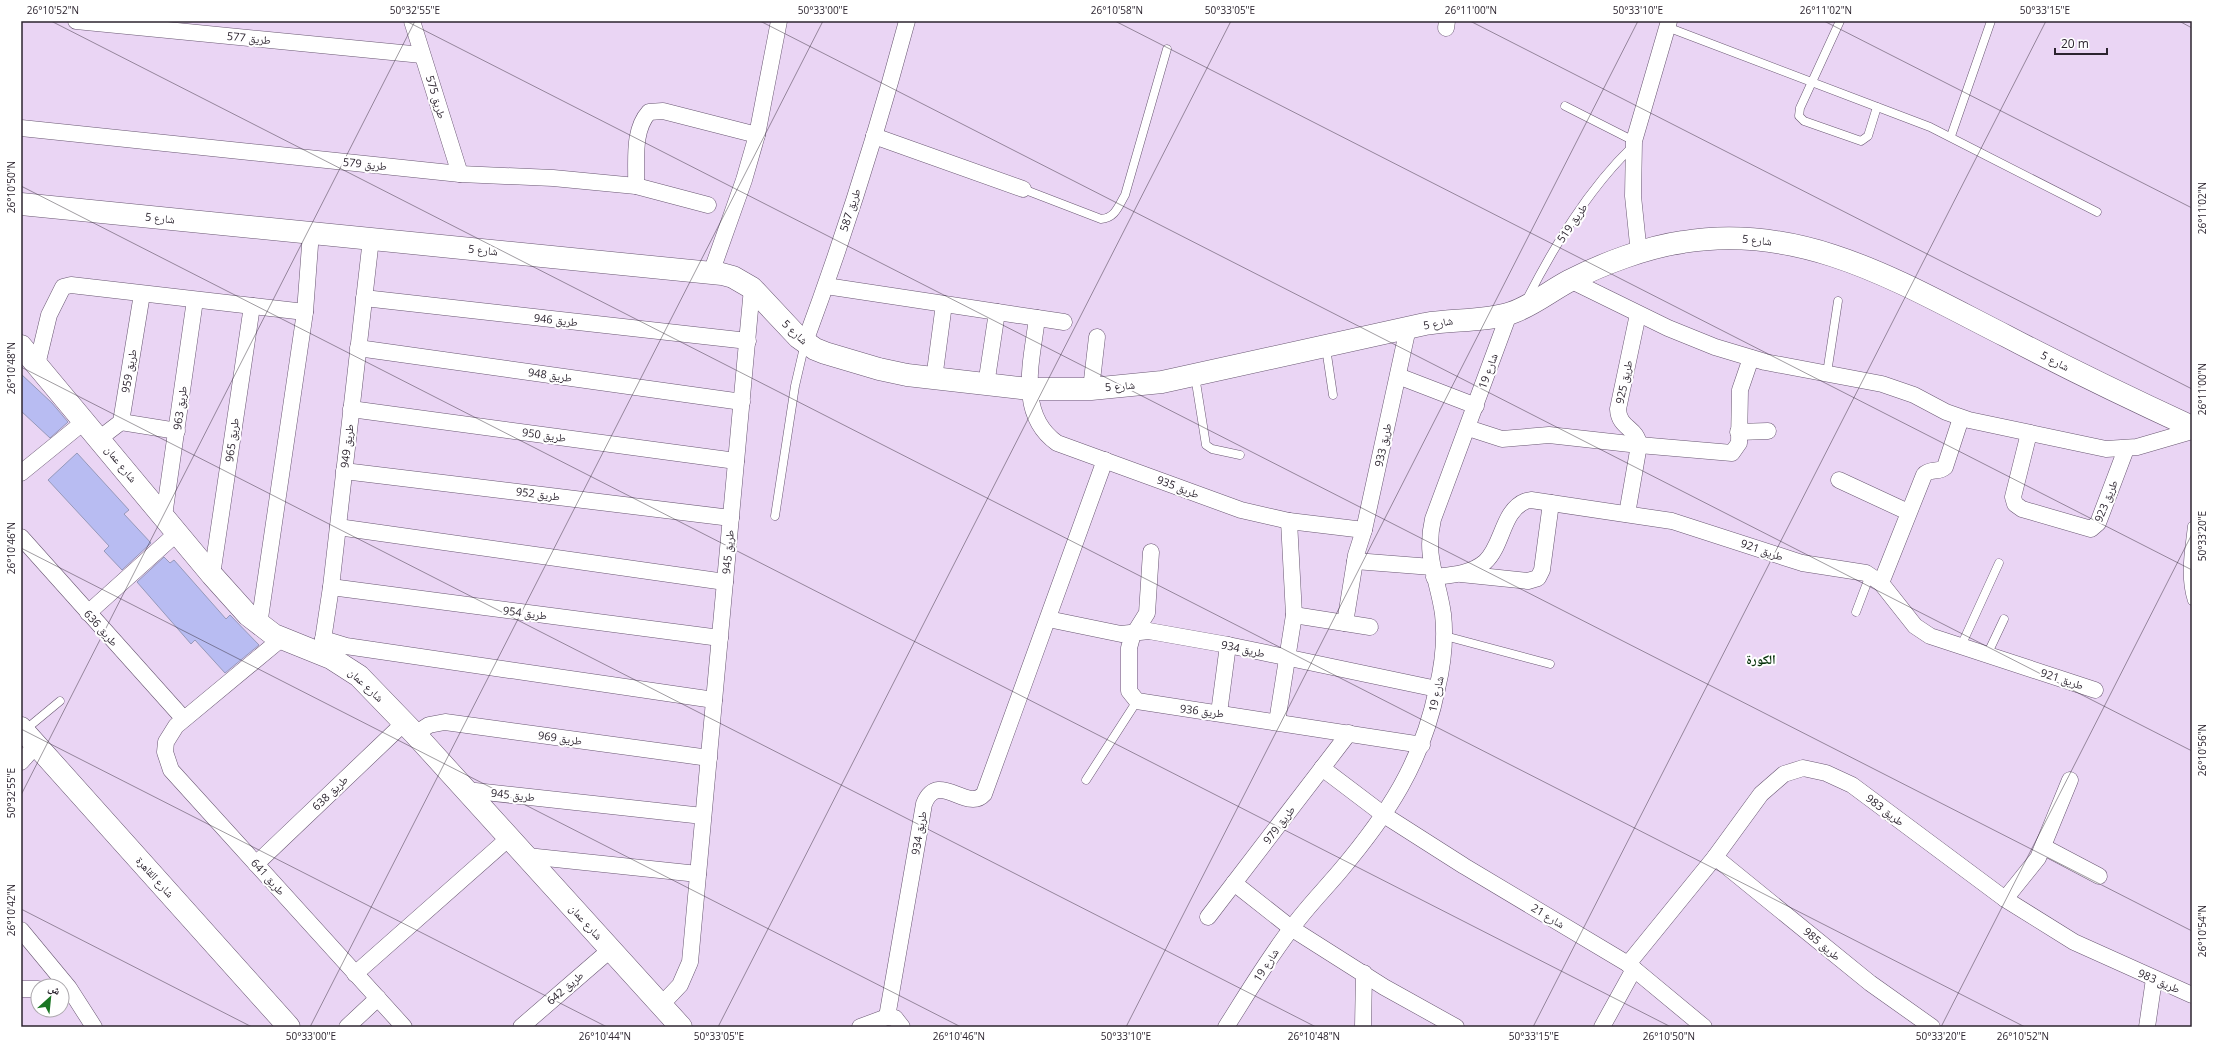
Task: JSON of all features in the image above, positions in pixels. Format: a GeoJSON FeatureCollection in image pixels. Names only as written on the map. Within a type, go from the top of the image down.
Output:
{"type":"FeatureCollection","features":[{"type":"Feature","properties":{"kind":"street","name":"طريق 577"},"geometry":{"type":"LineString","coordinates":[[76,21],[422,55]]}},
{"type":"Feature","properties":{"kind":"street","name":"طريق 575"},"geometry":{"type":"LineString","coordinates":[[412,21],[460,174]]}},
{"type":"Feature","properties":{"kind":"street"},"geometry":{"type":"LineString","coordinates":[[711,273],[744,180],[757,135],[779,21]]}},
{"type":"Feature","properties":{"kind":"street","name":"طريق 587"},"geometry":{"type":"LineString","coordinates":[[805,342],[826,286],[874,136],[907,21]]}},
{"type":"Feature","properties":{"kind":"street"},"geometry":{"type":"LineString","coordinates":[[1639,254],[1633,196],[1633,143],[1668,24]]}},
{"type":"Feature","properties":{"kind":"street"},"geometry":{"type":"LineString","coordinates":[[636,186],[638,133],[641,121],[649,112],[663,110],[757,135]]}},
{"type":"Feature","properties":{"kind":"street","name":"طريق 579"},"geometry":{"type":"LineString","coordinates":[[21,128],[460,174],[553,178],[636,186],[708,205]]}},
{"type":"Feature","properties":{"kind":"street"},"geometry":{"type":"LineString","coordinates":[[874,136],[1023,189]]}},
{"type":"Feature","properties":{"kind":"street","name":"شارع 5"},"geometry":{"type":"LineString","coordinates":[[21,204],[711,273],[733,277],[752,288],[805,342],[825,353],[886,371],[934,379],[1029,389],[1092,389],[1126,387],[1195,376],[1443,321],[1494,317],[1515,311],[1570,280],[1639,254],[1683,242],[1742,238],[1808,247],[1872,268],[2052,360],[2192,427]]}},
{"type":"Feature","properties":{"kind":"street"},"geometry":{"type":"LineString","coordinates":[[259,625],[305,312],[311,232]]}},
{"type":"Feature","properties":{"kind":"street","name":"طريق 949"},"geometry":{"type":"LineString","coordinates":[[322,646],[338,527],[370,239]]}},
{"type":"Feature","properties":{"kind":"street"},"geometry":{"type":"LineString","coordinates":[[1570,280],[1638,314],[1691,338],[1751,358],[1866,379],[1893,387],[1961,418],[2095,448],[2126,449],[2192,431]]}},
{"type":"Feature","properties":{"kind":"street"},"geometry":{"type":"LineString","coordinates":[[29,359],[63,287],[71,286],[305,312]]}},
{"type":"Feature","properties":{"kind":"street"},"geometry":{"type":"LineString","coordinates":[[826,286],[1064,322]]}},
{"type":"Feature","properties":{"kind":"street","name":"طريق 945"},"geometry":{"type":"LineString","coordinates":[[662,1004],[680,985],[690,962],[752,288]]}},
{"type":"Feature","properties":{"kind":"street","name":"طريق 959"},"geometry":{"type":"LineString","coordinates":[[120,422],[142,294]]}},
{"type":"Feature","properties":{"kind":"street","name":"طريق 946"},"geometry":{"type":"LineString","coordinates":[[364,298],[748,341]]}},
{"type":"Feature","properties":{"kind":"street","name":"طريق 963"},"geometry":{"type":"LineString","coordinates":[[164,516],[195,300]]}},
{"type":"Feature","properties":{"kind":"street"},"geometry":{"type":"LineString","coordinates":[[934,379],[944,304]]}},
{"type":"Feature","properties":{"kind":"street","name":"طريق 965"},"geometry":{"type":"LineString","coordinates":[[212,575],[252,306]]}},
{"type":"Feature","properties":{"kind":"street","name":"شارع 19"},"geometry":{"type":"LineString","coordinates":[[1226,1027],[1270,958],[1292,928],[1384,814],[1406,779],[1422,745],[1431,718],[1443,662],[1445,636],[1443,613],[1433,572],[1430,535],[1433,519],[1476,406],[1515,311]]}},
{"type":"Feature","properties":{"kind":"street"},"geometry":{"type":"LineString","coordinates":[[986,385],[997,312]]}},
{"type":"Feature","properties":{"kind":"street","name":"طريق 925"},"geometry":{"type":"LineString","coordinates":[[1638,314],[1618,409],[1620,419],[1636,435],[1639,446]]}},
{"type":"Feature","properties":{"kind":"street"},"geometry":{"type":"LineString","coordinates":[[1029,389],[1037,318]]}},
{"type":"Feature","properties":{"kind":"street","name":"طريق 933"},"geometry":{"type":"LineString","coordinates":[[1345,623],[1355,561],[1364,530],[1408,328]]}},
{"type":"Feature","properties":{"kind":"street"},"geometry":{"type":"LineString","coordinates":[[1092,389],[1097,337]]}},
{"type":"Feature","properties":{"kind":"street","name":"شارع عمان"},"geometry":{"type":"LineString","coordinates":[[21,346],[29,359],[100,438],[212,575],[259,625],[281,639],[322,646],[341,663],[359,676],[410,728],[527,856],[610,950],[662,1004],[681,1027]]}},
{"type":"Feature","properties":{"kind":"street","name":"طريق 948"},"geometry":{"type":"LineString","coordinates":[[358,348],[742,402]]}},
{"type":"Feature","properties":{"kind":"street"},"geometry":{"type":"LineString","coordinates":[[1468,428],[1502,439],[1549,435],[1639,446],[1728,454],[1736,450],[1738,447],[1740,390],[1751,358]]}},
{"type":"Feature","properties":{"kind":"street"},"geometry":{"type":"LineString","coordinates":[[1398,376],[1476,406]]}},
{"type":"Feature","properties":{"kind":"street","name":"طريق 935"},"geometry":{"type":"LineString","coordinates":[[1029,389],[1038,424],[1047,435],[1057,442],[1225,505],[1289,521],[1364,530]]}},
{"type":"Feature","properties":{"kind":"street","name":"طريق 950"},"geometry":{"type":"LineString","coordinates":[[351,408],[736,461]]}},
{"type":"Feature","properties":{"kind":"street"},"geometry":{"type":"LineString","coordinates":[[1875,579],[1925,474],[1929,471],[1941,470],[1945,467],[1961,418]]}},
{"type":"Feature","properties":{"kind":"street"},"geometry":{"type":"LineString","coordinates":[[21,473],[85,421]]}},
{"type":"Feature","properties":{"kind":"street"},"geometry":{"type":"LineString","coordinates":[[100,438],[120,422],[177,431]]}},
{"type":"Feature","properties":{"kind":"street"},"geometry":{"type":"LineString","coordinates":[[1738,432],[1768,432]]}},
{"type":"Feature","properties":{"kind":"street","name":"طريق 923"},"geometry":{"type":"LineString","coordinates":[[2029,434],[2013,497],[2015,504],[2022,509],[2087,528],[2096,527],[2126,449]]}},
{"type":"Feature","properties":{"kind":"street"},"geometry":{"type":"LineString","coordinates":[[1627,514],[1639,446]]}},
{"type":"Feature","properties":{"kind":"street","name":"طريق 934"},"geometry":{"type":"LineString","coordinates":[[886,1017],[924,804],[930,794],[942,789],[973,800],[981,798],[984,794],[1105,460]]}},
{"type":"Feature","properties":{"kind":"street","name":"طريق 952"},"geometry":{"type":"LineString","coordinates":[[344,471],[731,518]]}},
{"type":"Feature","properties":{"kind":"street"},"geometry":{"type":"LineString","coordinates":[[1839,480],[1908,512]]}},
{"type":"Feature","properties":{"kind":"street","name":"طريق 921"},"geometry":{"type":"LineString","coordinates":[[1433,572],[1459,574],[1477,567],[1488,558],[1517,506],[1531,500],[1627,514],[1694,527],[1802,563],[1858,571],[1875,579],[1918,629],[1930,636],[2096,690]]}},
{"type":"Feature","properties":{"kind":"street"},"geometry":{"type":"LineString","coordinates":[[1459,574],[1528,581],[1538,578],[1542,570],[1551,503]]}},
{"type":"Feature","properties":{"kind":"street"},"geometry":{"type":"LineString","coordinates":[[1277,722],[1294,615],[1289,521]]}},
{"type":"Feature","properties":{"kind":"street"},"geometry":{"type":"LineString","coordinates":[[338,527],[725,582]]}},
{"type":"Feature","properties":{"kind":"street"},"geometry":{"type":"LineString","coordinates":[[88,613],[177,533]]}},
{"type":"Feature","properties":{"kind":"street","name":"طريق 636"},"geometry":{"type":"LineString","coordinates":[[21,537],[183,718]]}},
{"type":"Feature","properties":{"kind":"street"},"geometry":{"type":"LineString","coordinates":[[1137,701],[1129,691],[1129,648],[1134,633],[1147,613],[1151,552]]}},
{"type":"Feature","properties":{"kind":"street"},"geometry":{"type":"LineString","coordinates":[[1355,561],[1433,572]]}},
{"type":"Feature","properties":{"kind":"street","name":"طريق 954"},"geometry":{"type":"LineString","coordinates":[[330,587],[720,638]]}},
{"type":"Feature","properties":{"kind":"street"},"geometry":{"type":"LineString","coordinates":[[1294,615],[1370,627]]}},
{"type":"Feature","properties":{"kind":"street","name":"طريق 934"},"geometry":{"type":"LineString","coordinates":[[1048,619],[1120,634],[1149,632],[1228,645],[1437,689]]}},
{"type":"Feature","properties":{"kind":"street","name":"طريق 641"},"geometry":{"type":"LineString","coordinates":[[281,639],[183,718],[166,742],[165,752],[167,762],[171,770],[404,1027]]}},
{"type":"Feature","properties":{"kind":"street"},"geometry":{"type":"LineString","coordinates":[[1219,713],[1228,645]]}},
{"type":"Feature","properties":{"kind":"street"},"geometry":{"type":"LineString","coordinates":[[322,646],[346,646],[714,700]]}},
{"type":"Feature","properties":{"kind":"street","name":"طريق 936"},"geometry":{"type":"LineString","coordinates":[[1137,701],[1146,704],[1219,713],[1422,745]]}},
{"type":"Feature","properties":{"kind":"street","name":"طريق 969"},"geometry":{"type":"LineString","coordinates":[[410,728],[445,722],[709,758]]}},
{"type":"Feature","properties":{"kind":"street","name":"طريق 638"},"geometry":{"type":"LineString","coordinates":[[256,864],[410,728]]}},
{"type":"Feature","properties":{"kind":"street","name":"طريق 979"},"geometry":{"type":"LineString","coordinates":[[1208,917],[1349,733]]}},
{"type":"Feature","properties":{"kind":"street"},"geometry":{"type":"LineString","coordinates":[[21,762],[27,735]]}},
{"type":"Feature","properties":{"kind":"street","name":"شارع القاهرة"},"geometry":{"type":"LineString","coordinates":[[27,735],[289,1027]]}},
{"type":"Feature","properties":{"kind":"street","name":"شارع 21"},"geometry":{"type":"LineString","coordinates":[[1322,768],[1384,814],[1464,866],[1631,967],[1704,1027]]}},
{"type":"Feature","properties":{"kind":"street","name":"طريق 983"},"geometry":{"type":"LineString","coordinates":[[1602,1027],[1631,967],[1715,857],[1760,794],[1784,774],[1803,768],[1826,773],[1852,785],[2005,899],[2074,942],[2192,995]]}},
{"type":"Feature","properties":{"kind":"street"},"geometry":{"type":"LineString","coordinates":[[2005,899],[2033,865],[2044,847],[2070,780]]}},
{"type":"Feature","properties":{"kind":"street","name":"طريق 945"},"geometry":{"type":"LineString","coordinates":[[466,790],[703,816]]}},
{"type":"Feature","properties":{"kind":"street"},"geometry":{"type":"LineString","coordinates":[[356,974],[509,838]]}},
{"type":"Feature","properties":{"kind":"street"},"geometry":{"type":"LineString","coordinates":[[2044,847],[2099,876]]}},
{"type":"Feature","properties":{"kind":"street"},"geometry":{"type":"LineString","coordinates":[[527,856],[698,874]]}},
{"type":"Feature","properties":{"kind":"street","name":"طريق 985"},"geometry":{"type":"LineString","coordinates":[[1715,857],[1870,983],[1932,1027]]}},
{"type":"Feature","properties":{"kind":"street"},"geometry":{"type":"LineString","coordinates":[[1234,883],[1292,928],[1384,987],[1456,1027]]}},
{"type":"Feature","properties":{"kind":"street"},"geometry":{"type":"LineString","coordinates":[[21,930],[58,978]]}},
{"type":"Feature","properties":{"kind":"street","name":"طريق 642"},"geometry":{"type":"LineString","coordinates":[[521,1027],[610,950]]}},
{"type":"Feature","properties":{"kind":"street"},"geometry":{"type":"LineString","coordinates":[[1363,1027],[1364,973]]}},
{"type":"Feature","properties":{"kind":"street"},"geometry":{"type":"LineString","coordinates":[[2147,1027],[2154,979]]}},
{"type":"Feature","properties":{"kind":"street"},"geometry":{"type":"LineString","coordinates":[[70,994],[94,1027]]}},
{"type":"Feature","properties":{"kind":"street"},"geometry":{"type":"LineString","coordinates":[[347,1027],[378,998]]}},
{"type":"Feature","properties":{"kind":"street"},"geometry":{"type":"LineString","coordinates":[[860,1027],[886,1017],[895,1018],[902,1027]]}},
{"type":"Feature","properties":{"kind":"lane"},"geometry":{"type":"LineString","coordinates":[[1840,21],[1798,112],[1799,116],[1804,121],[1861,141],[1868,136],[1877,107]]}},
{"type":"Feature","properties":{"kind":"lane"},"geometry":{"type":"LineString","coordinates":[[1951,136],[1991,21]]}},
{"type":"Feature","properties":{"kind":"lane"},"geometry":{"type":"LineString","coordinates":[[1668,24],[1811,83],[1951,136],[2097,212]]}},
{"type":"Feature","properties":{"kind":"lane"},"geometry":{"type":"LineString","coordinates":[[1023,189],[1101,219],[1108,218],[1114,214],[1125,195],[1167,49]]}},
{"type":"Feature","properties":{"kind":"lane"},"geometry":{"type":"LineString","coordinates":[[1565,106],[1633,143]]}},
{"type":"Feature","properties":{"kind":"lane","name":"طريق 519"},"geometry":{"type":"LineString","coordinates":[[1515,311],[1579,211],[1615,163],[1633,143]]}},
{"type":"Feature","properties":{"kind":"lane"},"geometry":{"type":"LineString","coordinates":[[1827,373],[1838,302]]}},
{"type":"Feature","properties":{"kind":"lane"},"geometry":{"type":"LineString","coordinates":[[776,516],[795,386],[805,342]]}},
{"type":"Feature","properties":{"kind":"lane"},"geometry":{"type":"LineString","coordinates":[[1326,348],[1333,395]]}},
{"type":"Feature","properties":{"kind":"lane"},"geometry":{"type":"LineString","coordinates":[[1195,376],[1206,445],[1212,449],[1240,455]]}},
{"type":"Feature","properties":{"kind":"lane"},"geometry":{"type":"LineString","coordinates":[[2192,526],[2187,568],[2188,588],[2192,602]]}},
{"type":"Feature","properties":{"kind":"lane"},"geometry":{"type":"LineString","coordinates":[[1961,646],[1999,563]]}},
{"type":"Feature","properties":{"kind":"lane"},"geometry":{"type":"LineString","coordinates":[[1856,612],[1875,579]]}},
{"type":"Feature","properties":{"kind":"lane"},"geometry":{"type":"LineString","coordinates":[[1987,655],[2004,619]]}},
{"type":"Feature","properties":{"kind":"lane"},"geometry":{"type":"LineString","coordinates":[[1445,636],[1550,664]]}},
{"type":"Feature","properties":{"kind":"lane"},"geometry":{"type":"LineString","coordinates":[[27,735],[60,701]]}},
{"type":"Feature","properties":{"kind":"lane"},"geometry":{"type":"LineString","coordinates":[[1086,780],[1137,701]]}},
{"type":"Feature","properties":{"kind":"building"},"geometry":{"type":"Polygon","coordinates":[[[21,374],[52,403],[68,422],[50,438],[21,411],[21,374]]]}},
{"type":"Feature","properties":{"kind":"building"},"geometry":{"type":"Polygon","coordinates":[[[77,453],[129,510],[124,514],[151,543],[122,570],[104,551],[109,546],[48,480],[77,453]]]}},
{"type":"Feature","properties":{"kind":"building"},"geometry":{"type":"Polygon","coordinates":[[[164,557],[170,563],[174,560],[226,619],[230,615],[259,645],[225,673],[195,640],[191,644],[137,582],[164,557]]]}},
{"type":"Feature","properties":{"kind":"district","name":"الكورة"},"geometry":{"type":"Point","coordinates":[1761,659]}}]}
